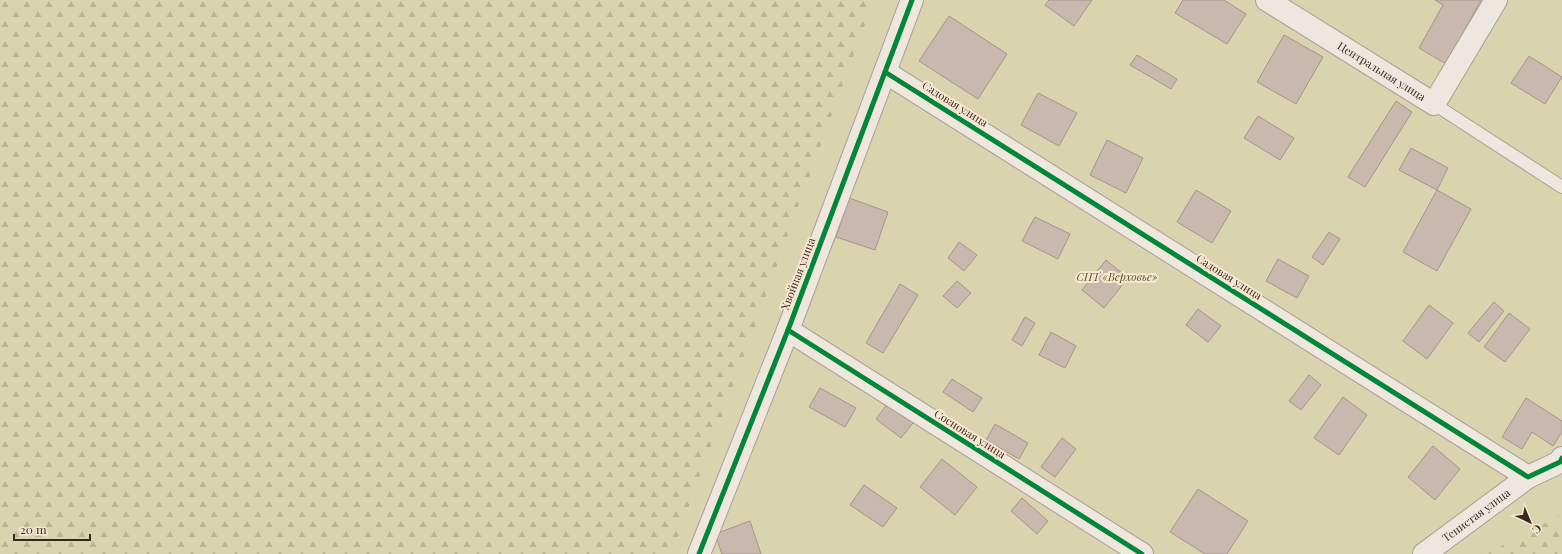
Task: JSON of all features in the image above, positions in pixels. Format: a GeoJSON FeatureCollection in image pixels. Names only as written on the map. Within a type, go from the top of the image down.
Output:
{"type":"FeatureCollection","features":[{"type":"Feature","properties":{"kind":"street","name":"Хвойная улица"},"geometry":{"type":"LineString","coordinates":[[699,554],[788,330],[912,0]]}},
{"type":"Feature","properties":{"kind":"street","name":"Центральная улица"},"geometry":{"type":"LineString","coordinates":[[1267,0],[1434,104],[1496,0]]}},
{"type":"Feature","properties":{"kind":"street","name":"Садовая улица"},"geometry":{"type":"LineString","coordinates":[[886,72],[1528,477]]}},
{"type":"Feature","properties":{"kind":"street","name":"Сосновая улица"},"geometry":{"type":"LineString","coordinates":[[788,330],[1142,554]]}},
{"type":"Feature","properties":{"kind":"street"},"geometry":{"type":"LineString","coordinates":[[1528,477],[1560,462],[1562,458]]}},
{"type":"Feature","properties":{"kind":"street","name":"Тенистая улица"},"geometry":{"type":"LineString","coordinates":[[1424,554],[1528,477]]}},
{"type":"Feature","properties":{"kind":"lane"},"geometry":{"type":"LineString","coordinates":[[1434,104],[1562,187]]}},
{"type":"Feature","properties":{"kind":"green space"},"geometry":{"type":"Polygon","coordinates":[[[0,0],[874,0],[672,554],[0,554],[0,0]]]}},
{"type":"Feature","properties":{"kind":"green space","name":"СНТ «Верховье»"},"geometry":{"type":"Polygon","coordinates":[[[874,0],[1562,0],[1562,514],[1486,554],[672,554],[874,0]]]}},
{"type":"Feature","properties":{"kind":"green space"},"geometry":{"type":"Polygon","coordinates":[[[1562,514],[1562,554],[1486,554],[1562,514]]]}},
{"type":"Feature","properties":{"kind":"building"},"geometry":{"type":"Polygon","coordinates":[[[1049,0],[1092,0],[1074,26],[1045,5],[1049,0]]]}},
{"type":"Feature","properties":{"kind":"building"},"geometry":{"type":"Polygon","coordinates":[[[1183,0],[1224,0],[1246,14],[1227,44],[1175,13],[1183,0]]]}},
{"type":"Feature","properties":{"kind":"building"},"geometry":{"type":"Polygon","coordinates":[[[1435,0],[1481,0],[1446,64],[1419,48],[1443,5],[1435,0]]]}},
{"type":"Feature","properties":{"kind":"building"},"geometry":{"type":"Polygon","coordinates":[[[949,16],[1007,54],[978,99],[919,61],[949,16]]]}},
{"type":"Feature","properties":{"kind":"building"},"geometry":{"type":"Polygon","coordinates":[[[1284,35],[1323,57],[1296,104],[1257,82],[1284,35]]]}},
{"type":"Feature","properties":{"kind":"building"},"geometry":{"type":"Polygon","coordinates":[[[1137,55],[1177,79],[1171,89],[1130,65],[1137,55]]]}},
{"type":"Feature","properties":{"kind":"building"},"geometry":{"type":"Polygon","coordinates":[[[1529,56],[1562,77],[1545,104],[1511,83],[1529,56]]]}},
{"type":"Feature","properties":{"kind":"building"},"geometry":{"type":"Polygon","coordinates":[[[1038,93],[1077,113],[1059,146],[1021,125],[1038,93]]]}},
{"type":"Feature","properties":{"kind":"building"},"geometry":{"type":"Polygon","coordinates":[[[1396,101],[1412,112],[1365,187],[1348,177],[1396,101]]]}},
{"type":"Feature","properties":{"kind":"building"},"geometry":{"type":"Polygon","coordinates":[[[1258,116],[1294,138],[1280,160],[1244,138],[1258,116]]]}},
{"type":"Feature","properties":{"kind":"building"},"geometry":{"type":"Polygon","coordinates":[[[1107,140],[1143,158],[1126,193],[1090,175],[1107,140]]]}},
{"type":"Feature","properties":{"kind":"building"},"geometry":{"type":"Polygon","coordinates":[[[1411,148],[1448,168],[1437,190],[1399,170],[1411,148]]]}},
{"type":"Feature","properties":{"kind":"building"},"geometry":{"type":"Polygon","coordinates":[[[1196,190],[1231,211],[1212,243],[1177,222],[1196,190]]]}},
{"type":"Feature","properties":{"kind":"building"},"geometry":{"type":"Polygon","coordinates":[[[1437,190],[1471,209],[1437,271],[1403,252],[1437,190]]]}},
{"type":"Feature","properties":{"kind":"building"},"geometry":{"type":"Polygon","coordinates":[[[849,198],[888,212],[875,250],[836,237],[849,198]]]}},
{"type":"Feature","properties":{"kind":"building"},"geometry":{"type":"Polygon","coordinates":[[[1035,217],[1070,234],[1058,259],[1022,241],[1035,217]]]}},
{"type":"Feature","properties":{"kind":"building"},"geometry":{"type":"Polygon","coordinates":[[[1329,232],[1340,239],[1323,265],[1312,257],[1329,232]]]}},
{"type":"Feature","properties":{"kind":"building"},"geometry":{"type":"Polygon","coordinates":[[[959,242],[977,255],[964,271],[948,258],[959,242]]]}},
{"type":"Feature","properties":{"kind":"building"},"geometry":{"type":"Polygon","coordinates":[[[1278,259],[1309,276],[1297,298],[1266,281],[1278,259]]]}},
{"type":"Feature","properties":{"kind":"building"},"geometry":{"type":"Polygon","coordinates":[[[1106,260],[1128,278],[1104,308],[1082,290],[1106,260]]]}},
{"type":"Feature","properties":{"kind":"building"},"geometry":{"type":"Polygon","coordinates":[[[957,281],[971,293],[957,308],[943,296],[957,281]]]}},
{"type":"Feature","properties":{"kind":"building"},"geometry":{"type":"Polygon","coordinates":[[[900,284],[918,295],[883,353],[866,343],[900,284]]]}},
{"type":"Feature","properties":{"kind":"building"},"geometry":{"type":"Polygon","coordinates":[[[1494,302],[1504,311],[1479,342],[1468,333],[1494,302]]]}},
{"type":"Feature","properties":{"kind":"building"},"geometry":{"type":"Polygon","coordinates":[[[1429,305],[1453,323],[1427,359],[1403,341],[1429,305]]]}},
{"type":"Feature","properties":{"kind":"building"},"geometry":{"type":"Polygon","coordinates":[[[1198,309],[1221,326],[1208,342],[1186,325],[1198,309]]]}},
{"type":"Feature","properties":{"kind":"building"},"geometry":{"type":"Polygon","coordinates":[[[1509,313],[1530,329],[1505,362],[1484,347],[1509,313]]]}},
{"type":"Feature","properties":{"kind":"building"},"geometry":{"type":"Polygon","coordinates":[[[1025,317],[1035,323],[1022,346],[1012,340],[1025,317]]]}},
{"type":"Feature","properties":{"kind":"building"},"geometry":{"type":"Polygon","coordinates":[[[1051,332],[1076,346],[1065,368],[1039,355],[1051,332]]]}},
{"type":"Feature","properties":{"kind":"building"},"geometry":{"type":"Polygon","coordinates":[[[1309,375],[1321,385],[1301,410],[1289,401],[1309,375]]]}},
{"type":"Feature","properties":{"kind":"building"},"geometry":{"type":"Polygon","coordinates":[[[952,379],[982,398],[973,412],[943,392],[952,379]]]}},
{"type":"Feature","properties":{"kind":"building"},"geometry":{"type":"Polygon","coordinates":[[[820,388],[856,408],[845,427],[809,407],[820,388]]]}},
{"type":"Feature","properties":{"kind":"building"},"geometry":{"type":"Polygon","coordinates":[[[1343,397],[1367,415],[1339,455],[1314,438],[1343,397]]]}},
{"type":"Feature","properties":{"kind":"building"},"geometry":{"type":"Polygon","coordinates":[[[1526,398],[1562,421],[1562,432],[1553,446],[1532,432],[1522,449],[1502,437],[1526,398]]]}},
{"type":"Feature","properties":{"kind":"building"},"geometry":{"type":"Polygon","coordinates":[[[891,399],[916,419],[901,438],[876,419],[891,399]]]}},
{"type":"Feature","properties":{"kind":"building"},"geometry":{"type":"Polygon","coordinates":[[[995,424],[1028,443],[1019,459],[986,440],[995,424]]]}},
{"type":"Feature","properties":{"kind":"building"},"geometry":{"type":"Polygon","coordinates":[[[1062,438],[1076,449],[1055,477],[1041,467],[1062,438]]]}},
{"type":"Feature","properties":{"kind":"building"},"geometry":{"type":"Polygon","coordinates":[[[1433,446],[1460,469],[1435,500],[1408,477],[1433,446]]]}},
{"type":"Feature","properties":{"kind":"building"},"geometry":{"type":"Polygon","coordinates":[[[942,459],[977,487],[955,515],[920,487],[942,459]]]}},
{"type":"Feature","properties":{"kind":"building"},"geometry":{"type":"Polygon","coordinates":[[[864,485],[897,508],[883,527],[850,505],[864,485]]]}},
{"type":"Feature","properties":{"kind":"building"},"geometry":{"type":"Polygon","coordinates":[[[1198,489],[1248,521],[1227,554],[1205,554],[1170,532],[1198,489]]]}},
{"type":"Feature","properties":{"kind":"building"},"geometry":{"type":"Polygon","coordinates":[[[1022,498],[1048,521],[1037,534],[1011,511],[1022,498]]]}},
{"type":"Feature","properties":{"kind":"building"},"geometry":{"type":"Polygon","coordinates":[[[750,521],[761,554],[722,554],[715,534],[750,521]]]}},
{"type":"Feature","properties":{"kind":"cycle path"},"geometry":{"type":"LineString","coordinates":[[699,554],[788,330],[912,0]]}},
{"type":"Feature","properties":{"kind":"cycle path"},"geometry":{"type":"LineString","coordinates":[[885,72],[1528,477],[1560,462],[1562,458]]}},
{"type":"Feature","properties":{"kind":"cycle path"},"geometry":{"type":"LineString","coordinates":[[788,330],[1142,554]]}}]}
